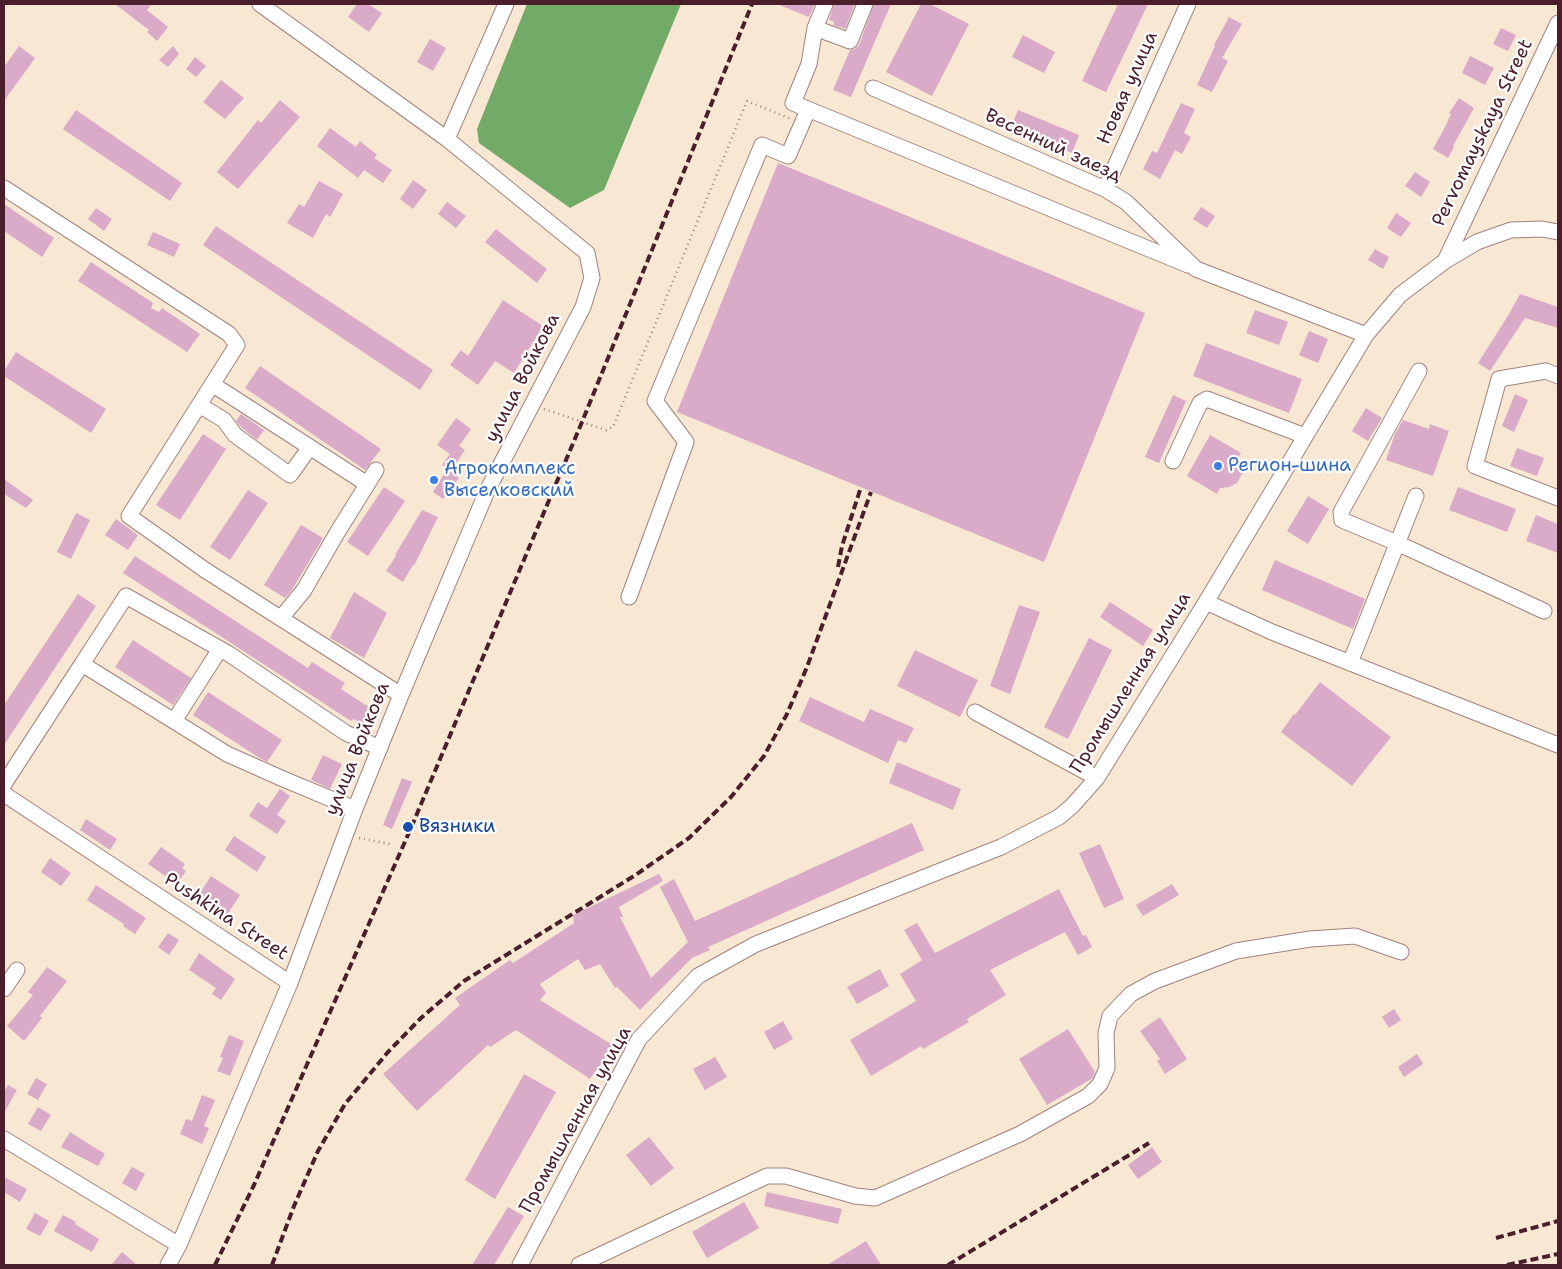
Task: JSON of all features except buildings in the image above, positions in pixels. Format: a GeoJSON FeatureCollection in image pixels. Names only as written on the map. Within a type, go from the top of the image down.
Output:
{"type":"FeatureCollection","features":[{"type":"Feature","properties":{"kind":"street","name":"улица Войкова"},"geometry":{"type":"LineString","coordinates":[[260,4],[447,139],[587,253],[592,278],[583,307],[487,491],[401,695],[353,815],[290,983]]}},
{"type":"Feature","properties":{"kind":"street"},"geometry":{"type":"LineString","coordinates":[[447,139],[506,4]]}},
{"type":"Feature","properties":{"kind":"street"},"geometry":{"type":"LineString","coordinates":[[824,4],[815,28],[809,64],[793,103],[1196,269]]}},
{"type":"Feature","properties":{"kind":"street"},"geometry":{"type":"LineString","coordinates":[[815,28],[850,41],[865,4]]}},
{"type":"Feature","properties":{"kind":"street","name":"Новая улица"},"geometry":{"type":"LineString","coordinates":[[1105,189],[1188,4]]}},
{"type":"Feature","properties":{"kind":"street","name":"Pervomayskaya Street"},"geometry":{"type":"LineString","coordinates":[[1445,261],[1558,23]]}},
{"type":"Feature","properties":{"kind":"street","name":"Весенний заезд"},"geometry":{"type":"LineString","coordinates":[[873,88],[1105,189],[1126,202],[1196,269],[1366,335]]}},
{"type":"Feature","properties":{"kind":"street"},"geometry":{"type":"LineString","coordinates":[[628,597],[686,442],[655,401],[762,145],[788,156],[808,110]]}},
{"type":"Feature","properties":{"kind":"street"},"geometry":{"type":"LineString","coordinates":[[4,188],[229,334],[237,345],[129,516],[205,570],[401,695]]}},
{"type":"Feature","properties":{"kind":"street","name":"Промышленная улица"},"geometry":{"type":"LineString","coordinates":[[520,1265],[639,1039],[698,976],[756,944],[1001,847],[1059,817],[1072,806],[1098,778],[1366,335],[1400,294],[1445,261],[1476,242],[1511,230],[1542,229],[1558,232]]}},
{"type":"Feature","properties":{"kind":"street"},"geometry":{"type":"LineString","coordinates":[[1419,371],[1341,512],[1342,520],[1397,543],[1544,611]]}},
{"type":"Feature","properties":{"kind":"street"},"geometry":{"type":"LineString","coordinates":[[1558,376],[1546,371],[1499,379],[1475,466],[1558,498]]}},
{"type":"Feature","properties":{"kind":"street"},"geometry":{"type":"LineString","coordinates":[[212,384],[367,484]]}},
{"type":"Feature","properties":{"kind":"street"},"geometry":{"type":"LineString","coordinates":[[1173,461],[1200,403],[1207,399],[1306,436]]}},
{"type":"Feature","properties":{"kind":"street"},"geometry":{"type":"LineString","coordinates":[[199,405],[224,420],[235,435],[290,475],[310,447]]}},
{"type":"Feature","properties":{"kind":"street"},"geometry":{"type":"LineString","coordinates":[[280,618],[304,590],[336,533],[376,470]]}},
{"type":"Feature","properties":{"kind":"street"},"geometry":{"type":"LineString","coordinates":[[1350,663],[1416,496]]}},
{"type":"Feature","properties":{"kind":"street"},"geometry":{"type":"LineString","coordinates":[[4,784],[126,596],[220,649],[346,733],[380,748]]}},
{"type":"Feature","properties":{"kind":"street"},"geometry":{"type":"LineString","coordinates":[[1206,602],[1272,632],[1558,745]]}},
{"type":"Feature","properties":{"kind":"street"},"geometry":{"type":"LineString","coordinates":[[174,721],[220,649]]}},
{"type":"Feature","properties":{"kind":"street"},"geometry":{"type":"LineString","coordinates":[[82,664],[227,754],[281,778],[353,815]]}},
{"type":"Feature","properties":{"kind":"street"},"geometry":{"type":"LineString","coordinates":[[975,712],[1098,778]]}},
{"type":"Feature","properties":{"kind":"street","name":"Pushkina Street"},"geometry":{"type":"LineString","coordinates":[[4,794],[290,983],[179,1245],[168,1265]]}},
{"type":"Feature","properties":{"kind":"street"},"geometry":{"type":"LineString","coordinates":[[579,1265],[767,1176],[786,1176],[856,1196],[875,1198],[1020,1134],[1088,1096],[1100,1084],[1107,1068],[1106,1033],[1110,1016],[1132,994],[1164,978],[1236,951],[1310,939],[1355,936],[1401,952]]}},
{"type":"Feature","properties":{"kind":"street"},"geometry":{"type":"LineString","coordinates":[[4,989],[17,970]]}},
{"type":"Feature","properties":{"kind":"street"},"geometry":{"type":"LineString","coordinates":[[4,1139],[179,1245]]}},
{"type":"Feature","properties":{"kind":"path"},"geometry":{"type":"LineString","coordinates":[[544,409],[606,430],[613,427],[747,101],[802,124]]}},
{"type":"Feature","properties":{"kind":"path"},"geometry":{"type":"LineString","coordinates":[[353,815],[360,839],[390,844]]}},
{"type":"Feature","properties":{"kind":"green space"},"geometry":{"type":"Polygon","coordinates":[[[527,4],[681,4],[604,190],[570,208],[479,143],[477,129],[527,4]]]}},
{"type":"Feature","properties":{"kind":"railway"},"geometry":{"type":"LineString","coordinates":[[215,1265],[254,1185],[411,828],[582,422],[752,4]]}},
{"type":"Feature","properties":{"kind":"railway"},"geometry":{"type":"LineString","coordinates":[[838,567],[842,546],[861,487]]}},
{"type":"Feature","properties":{"kind":"railway"},"geometry":{"type":"LineString","coordinates":[[272,1265],[294,1206],[318,1151],[345,1104],[388,1052],[421,1018],[464,981],[634,876],[689,838],[731,797],[764,756],[787,714],[807,667],[871,492]]}},
{"type":"Feature","properties":{"kind":"railway"},"geometry":{"type":"LineString","coordinates":[[948,1265],[1149,1143]]}},
{"type":"Feature","properties":{"kind":"railway"},"geometry":{"type":"LineString","coordinates":[[1496,1238],[1558,1221]]}},
{"type":"Feature","properties":{"kind":"railway"},"geometry":{"type":"LineString","coordinates":[[1507,1265],[1558,1254]]}},
{"type":"Feature","properties":{"kind":"place","name":"Регион-шина"},"geometry":{"type":"Point","coordinates":[1218,466]}},
{"type":"Feature","properties":{"kind":"place","name":"Агрокомплекс Выселковский"},"geometry":{"type":"Point","coordinates":[434,480]}},
{"type":"Feature","properties":{"kind":"place","name":"Вязники"},"geometry":{"type":"Point","coordinates":[408,827]}}]}
